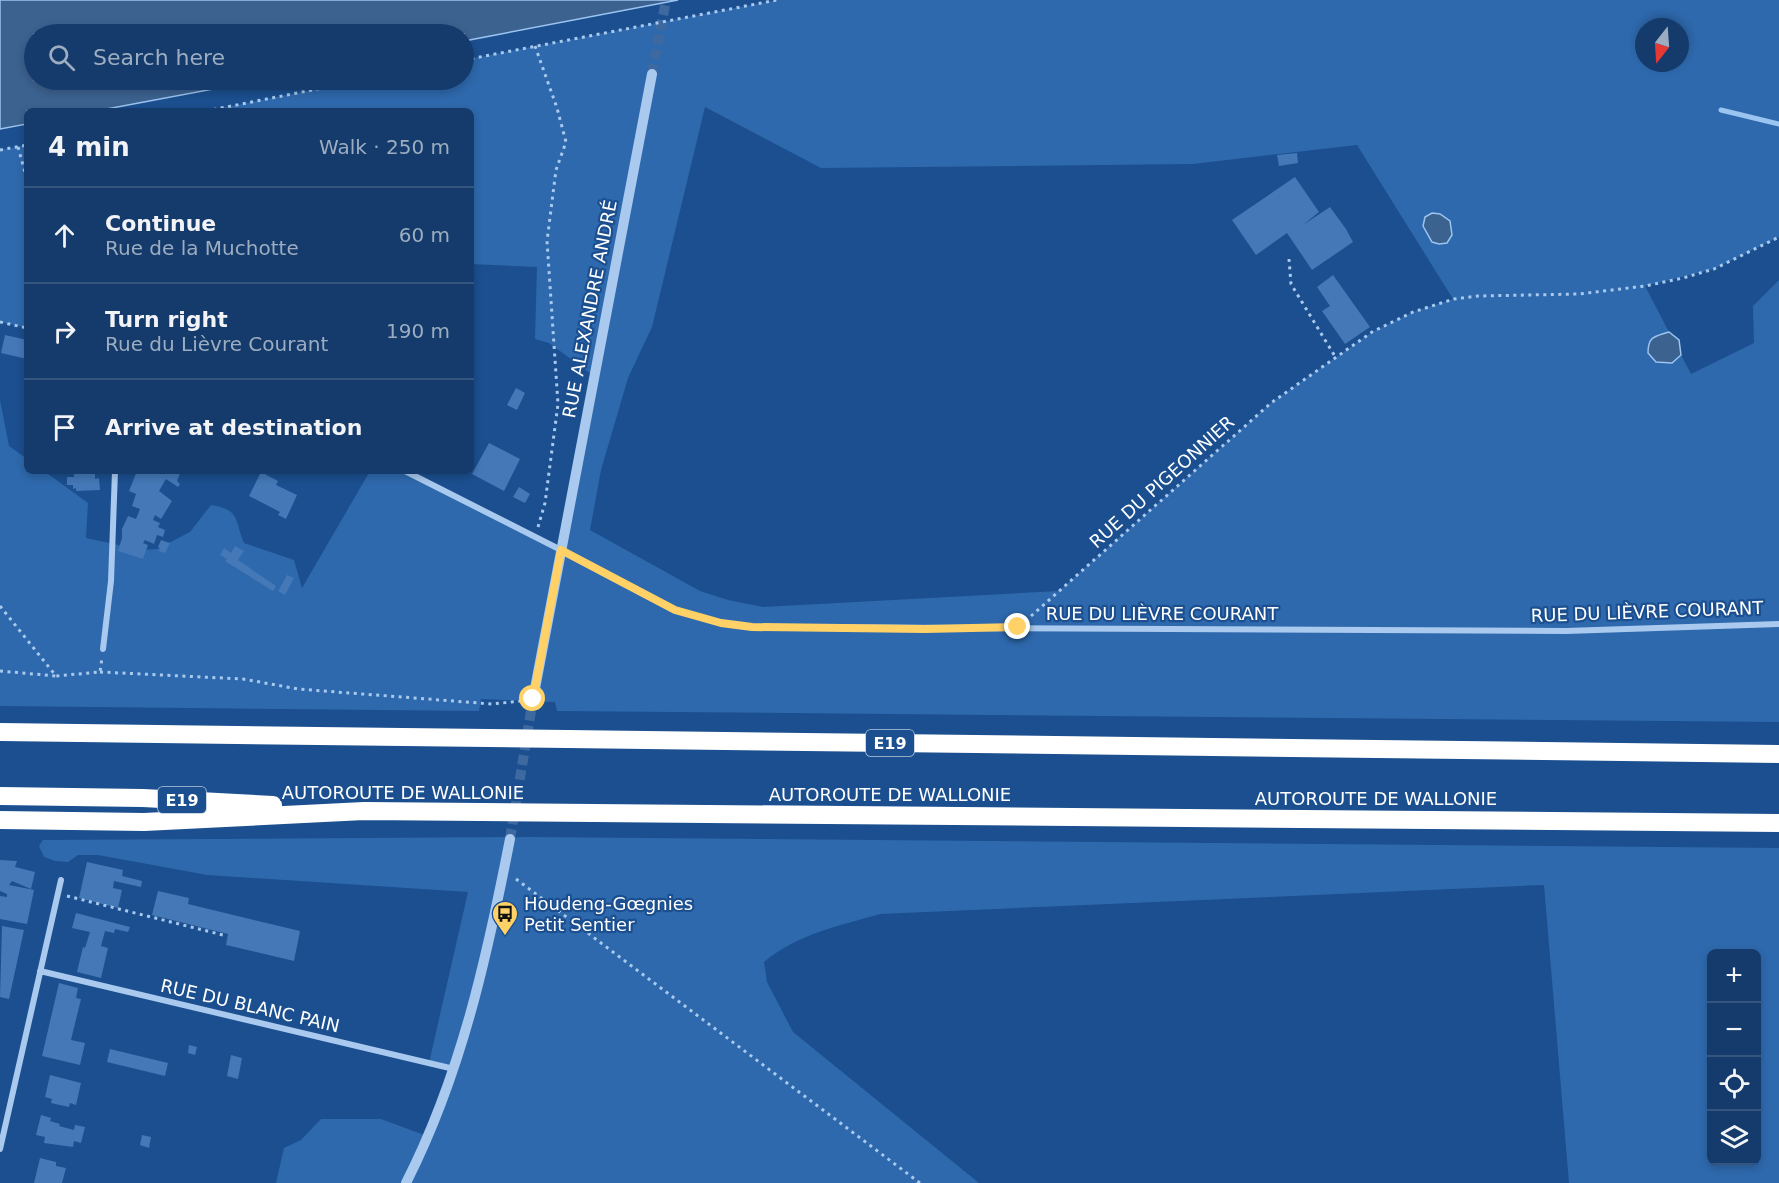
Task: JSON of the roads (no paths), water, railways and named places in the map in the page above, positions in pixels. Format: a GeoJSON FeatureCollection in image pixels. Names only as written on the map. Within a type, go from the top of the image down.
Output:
{"type":"FeatureCollection","features":[{"type":"Feature","properties":{"kind":"highway","name":"E19"},"geometry":{"type":"LineString","coordinates":[[0,732],[1779,754]]}},
{"type":"Feature","properties":{"kind":"highway","name":"E19"},"geometry":{"type":"LineString","coordinates":[[0,796],[143,798],[364,811]]}},
{"type":"Feature","properties":{"kind":"highway","name":"AUTOROUTE DE WALLONIE"},"geometry":{"type":"LineString","coordinates":[[0,820],[144,822],[364,811],[1779,823]]}},
{"type":"Feature","properties":{"kind":"street","name":"RUE ALEXANDRE ANDRÉ"},"geometry":{"type":"LineString","coordinates":[[533,699],[652,74]]}},
{"type":"Feature","properties":{"kind":"street"},"geometry":{"type":"LineString","coordinates":[[103,649],[111,581],[115,474]]}},
{"type":"Feature","properties":{"kind":"street","name":"RUE DU LIÈVRE COURANT"},"geometry":{"type":"LineString","coordinates":[[411,474],[675,610],[721,623],[752,627],[1566,631],[1779,624]]}},
{"type":"Feature","properties":{"kind":"street"},"geometry":{"type":"LineString","coordinates":[[406,1183],[454,1069],[480,981],[510,839]]}},
{"type":"Feature","properties":{"kind":"street"},"geometry":{"type":"LineString","coordinates":[[0,1149],[61,880]]}},
{"type":"Feature","properties":{"kind":"street","name":"RUE DU BLANC PAIN"},"geometry":{"type":"LineString","coordinates":[[40,971],[454,1069]]}},
{"type":"Feature","properties":{"kind":"waterway"},"geometry":{"type":"LineString","coordinates":[[1721,110],[1779,124]]}},
{"type":"Feature","properties":{"kind":"tunnel"},"geometry":{"type":"LineString","coordinates":[[652,74],[666,0]]}},
{"type":"Feature","properties":{"kind":"tunnel"},"geometry":{"type":"LineString","coordinates":[[510,839],[533,699]]}},
{"type":"Feature","properties":{"kind":"place","name":"Houdeng-Gœgnies Petit Sentier"},"geometry":{"type":"Point","coordinates":[505,937]}}]}
